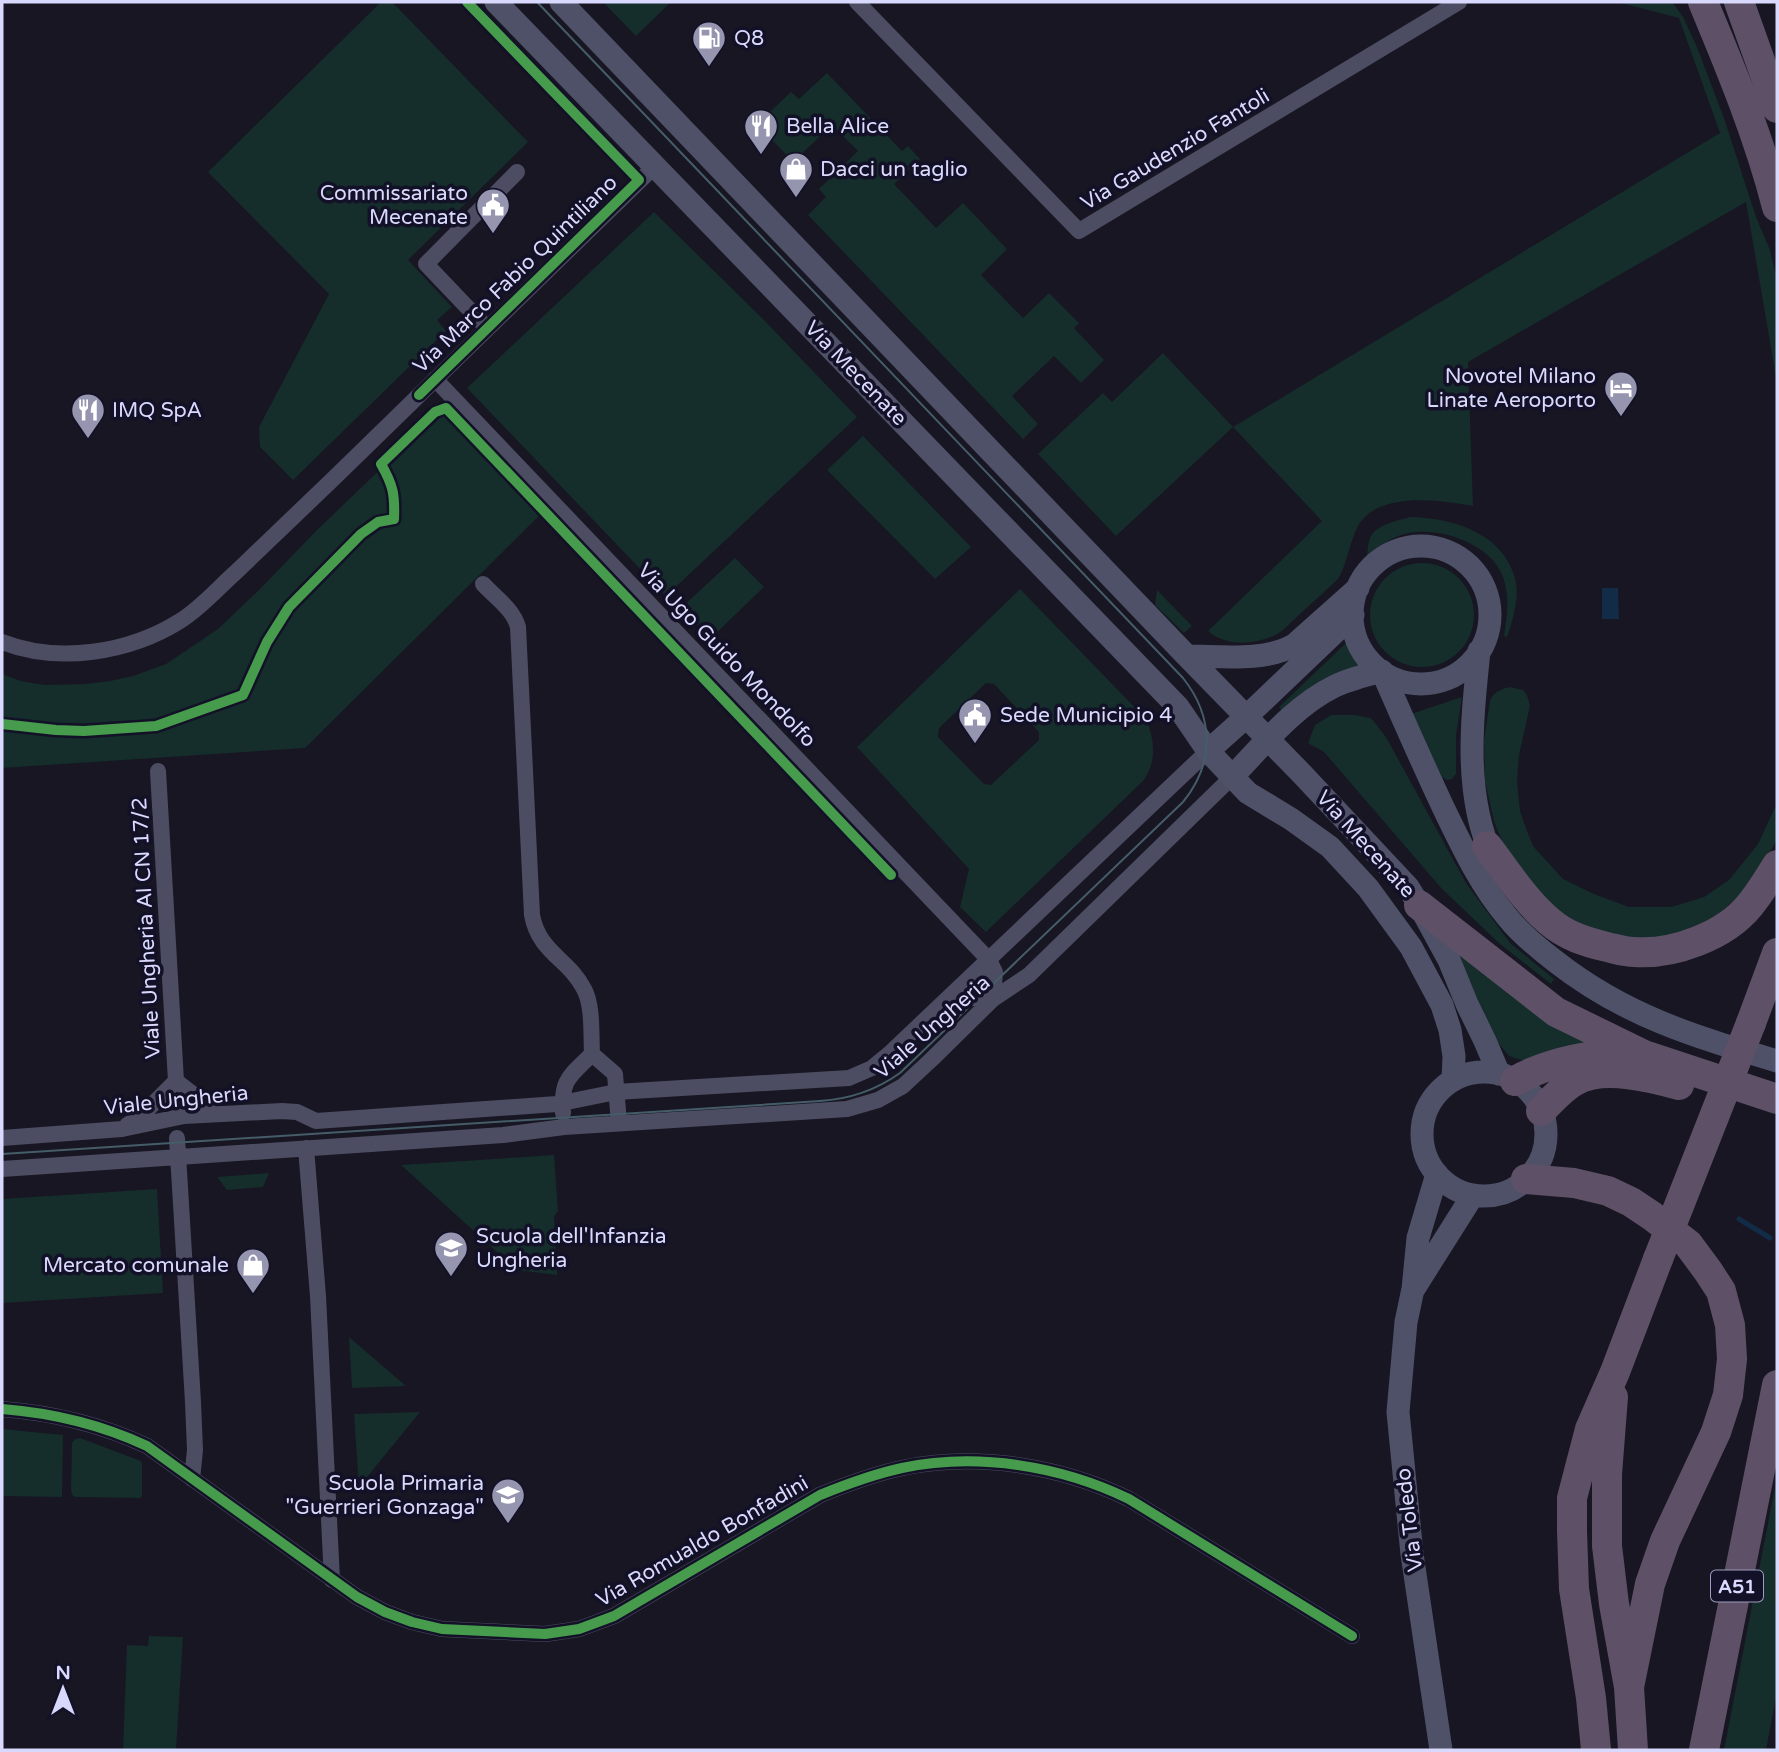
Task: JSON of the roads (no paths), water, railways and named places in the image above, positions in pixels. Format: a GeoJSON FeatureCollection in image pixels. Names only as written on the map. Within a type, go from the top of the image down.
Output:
{"type":"FeatureCollection","features":[{"type":"Feature","properties":{"kind":"highway"},"geometry":{"type":"LineString","coordinates":[[1686,2],[1707,11],[1749,118],[1769,174],[1777,207]]}},
{"type":"Feature","properties":{"kind":"highway"},"geometry":{"type":"LineString","coordinates":[[1740,2],[1777,108]]}},
{"type":"Feature","properties":{"kind":"highway"},"geometry":{"type":"LineString","coordinates":[[1487,846],[1537,910],[1550,922],[1570,936],[1634,953],[1694,944],[1717,933],[1749,907],[1777,865]]}},
{"type":"Feature","properties":{"kind":"highway"},"geometry":{"type":"LineString","coordinates":[[1419,905],[1556,1012],[1644,1055],[1777,1099]]}},
{"type":"Feature","properties":{"kind":"highway"},"geometry":{"type":"LineString","coordinates":[[1596,1750],[1574,1589],[1572,1498],[1590,1429],[1615,1372],[1777,953]]}},
{"type":"Feature","properties":{"kind":"highway"},"geometry":{"type":"LineString","coordinates":[[1507,1078],[1585,1056],[1644,1055]]}},
{"type":"Feature","properties":{"kind":"highway"},"geometry":{"type":"LineString","coordinates":[[1541,1111],[1574,1081],[1592,1075],[1609,1074],[1654,1078],[1777,1112]]}},
{"type":"Feature","properties":{"kind":"highway"},"geometry":{"type":"LineString","coordinates":[[1526,1179],[1574,1183],[1608,1191],[1652,1216],[1688,1244],[1708,1271],[1721,1291],[1730,1325],[1732,1359],[1728,1395],[1716,1432],[1665,1541],[1650,1584],[1629,1687]]}},
{"type":"Feature","properties":{"kind":"highway"},"geometry":{"type":"LineString","coordinates":[[1615,1372],[1607,1474],[1607,1546],[1629,1687],[1633,1750]]}},
{"type":"Feature","properties":{"kind":"highway","name":"A51"},"geometry":{"type":"LineString","coordinates":[[1704,1750],[1777,1385]]}},
{"type":"Feature","properties":{"kind":"main road","name":"Via Mecenate"},"geometry":{"type":"LineString","coordinates":[[496,2],[1178,707],[1208,751],[1232,777],[1248,793],[1330,847],[1368,888],[1411,947],[1442,1005],[1454,1056],[1453,1080]]}},
{"type":"Feature","properties":{"kind":"main road","name":"Via Mecenate"},"geometry":{"type":"LineString","coordinates":[[561,2],[1408,887],[1449,960],[1485,1041],[1507,1078],[1528,1091],[1541,1111]]}},
{"type":"Feature","properties":{"kind":"main road"},"geometry":{"type":"LineString","coordinates":[[1187,656],[1267,655],[1286,650],[1358,588],[1373,567],[1386,556],[1402,549],[1427,546],[1451,553],[1472,568],[1482,582],[1490,615],[1487,636],[1479,651],[1462,670],[1439,681],[1405,681],[1382,671],[1369,659],[1360,645],[1354,629],[1353,615],[1358,588]]}},
{"type":"Feature","properties":{"kind":"main road"},"geometry":{"type":"LineString","coordinates":[[1208,751],[1353,615]]}},
{"type":"Feature","properties":{"kind":"main road"},"geometry":{"type":"LineString","coordinates":[[1479,651],[1472,774],[1487,846],[1517,905],[1571,974]]}},
{"type":"Feature","properties":{"kind":"main road"},"geometry":{"type":"LineString","coordinates":[[1232,777],[1307,704],[1335,686],[1382,671]]}},
{"type":"Feature","properties":{"kind":"main road"},"geometry":{"type":"LineString","coordinates":[[1382,671],[1466,855],[1508,919],[1571,974],[1639,1014],[1709,1041],[1777,1061]]}},
{"type":"Feature","properties":{"kind":"main road"},"geometry":{"type":"LineString","coordinates":[[1507,1078],[1484,1072],[1468,1074],[1453,1080],[1434,1097],[1423,1120],[1422,1135],[1424,1152],[1437,1174],[1453,1187],[1473,1195],[1502,1193],[1515,1187],[1526,1179],[1538,1163],[1543,1150],[1545,1130],[1541,1111]]}},
{"type":"Feature","properties":{"kind":"main road"},"geometry":{"type":"LineString","coordinates":[[1413,1289],[1418,1238],[1437,1174]]}},
{"type":"Feature","properties":{"kind":"main road"},"geometry":{"type":"LineString","coordinates":[[1413,1289],[1473,1195]]}},
{"type":"Feature","properties":{"kind":"main road","name":"Via Toledo"},"geometry":{"type":"LineString","coordinates":[[1413,1289],[1406,1322],[1398,1412],[1412,1554],[1441,1750]]}},
{"type":"Feature","properties":{"kind":"street","name":"Via Gaudenzio Fantoli"},"geometry":{"type":"LineString","coordinates":[[857,2],[1079,232],[1460,2]]}},
{"type":"Feature","properties":{"kind":"street","name":"Via Marco Fabio Quintiliano"},"geometry":{"type":"LineString","coordinates":[[2,642],[42,652],[68,654],[100,651],[156,634],[182,620],[289,521],[656,165]]}},
{"type":"Feature","properties":{"kind":"street"},"geometry":{"type":"LineString","coordinates":[[488,328],[426,264],[517,172]]}},
{"type":"Feature","properties":{"kind":"street","name":"Via Ugo Guido Mondolfo"},"geometry":{"type":"LineString","coordinates":[[435,379],[989,960]]}},
{"type":"Feature","properties":{"kind":"street"},"geometry":{"type":"LineString","coordinates":[[482,584],[516,618],[518,627],[534,926],[543,943],[583,986],[588,1001],[592,1054],[615,1074],[619,1123]]}},
{"type":"Feature","properties":{"kind":"street","name":"Viale Ungheria"},"geometry":{"type":"LineString","coordinates":[[2,1138],[122,1129],[184,1116],[289,1111],[316,1121],[562,1104],[616,1092],[849,1078],[872,1069],[1208,751]]}},
{"type":"Feature","properties":{"kind":"street","name":"Viale Ungheria Al CN 17/2"},"geometry":{"type":"LineString","coordinates":[[158,771],[176,1081]]}},
{"type":"Feature","properties":{"kind":"street","name":"Viale Ungheria"},"geometry":{"type":"LineString","coordinates":[[2,1169],[503,1135],[619,1123],[847,1109],[878,1100],[903,1086],[993,999],[1029,975],[1232,777]]}},
{"type":"Feature","properties":{"kind":"street"},"geometry":{"type":"LineString","coordinates":[[989,960],[995,972],[993,999]]}},
{"type":"Feature","properties":{"kind":"street"},"geometry":{"type":"LineString","coordinates":[[564,1127],[562,1091],[566,1080],[592,1054]]}},
{"type":"Feature","properties":{"kind":"street"},"geometry":{"type":"LineString","coordinates":[[849,1078],[863,1104]]}},
{"type":"Feature","properties":{"kind":"street"},"geometry":{"type":"LineString","coordinates":[[122,1129],[140,1117],[176,1081],[219,1114]]}},
{"type":"Feature","properties":{"kind":"street"},"geometry":{"type":"LineString","coordinates":[[177,1138],[193,1402],[195,1450],[192,1479]]}},
{"type":"Feature","properties":{"kind":"street"},"geometry":{"type":"LineString","coordinates":[[306,1148],[318,1296],[332,1580]]}},
{"type":"Feature","properties":{"kind":"street","name":"Via Romualdo Bonfadini"},"geometry":{"type":"LineString","coordinates":[[2,1409],[68,1417],[122,1434],[147,1446],[357,1597],[385,1612],[442,1629],[545,1634],[579,1629],[614,1616],[820,1495],[905,1468],[977,1462],[1037,1468],[1112,1491],[1352,1636]]}},
{"type":"Feature","properties":{"kind":"water"},"geometry":{"type":"Polygon","coordinates":[[[1602,588],[1618,588],[1619,619],[1602,619],[1602,588]]]}},
{"type":"Feature","properties":{"kind":"waterway"},"geometry":{"type":"LineString","coordinates":[[1739,1219],[1770,1238]]}},
{"type":"Feature","properties":{"kind":"tram line"},"geometry":{"type":"LineString","coordinates":[[2,1154],[820,1101],[862,1093],[900,1073],[1183,802],[1201,772],[1207,740],[1205,724],[1201,708],[1183,678],[537,2]]}},
{"type":"Feature","properties":{"kind":"place","name":"Q8"},"geometry":{"type":"Point","coordinates":[709,68]}},
{"type":"Feature","properties":{"kind":"place","name":"Bella Alice"},"geometry":{"type":"Point","coordinates":[761,156]}},
{"type":"Feature","properties":{"kind":"place","name":"Dacci un taglio"},"geometry":{"type":"Point","coordinates":[796,199]}},
{"type":"Feature","properties":{"kind":"place","name":"Commissariato Mecenate"},"geometry":{"type":"Point","coordinates":[493,235]}},
{"type":"Feature","properties":{"kind":"place","name":"Novotel Milano Linate Aeroporto"},"geometry":{"type":"Point","coordinates":[1621,418]}},
{"type":"Feature","properties":{"kind":"place","name":"IMQ SpA"},"geometry":{"type":"Point","coordinates":[88,440]}},
{"type":"Feature","properties":{"kind":"place","name":"Sede Municipio 4"},"geometry":{"type":"Point","coordinates":[975,745]}},
{"type":"Feature","properties":{"kind":"place","name":"Scuola dell'Infanzia Ungheria"},"geometry":{"type":"Point","coordinates":[451,1278]}},
{"type":"Feature","properties":{"kind":"place","name":"Mercato comunale"},"geometry":{"type":"Point","coordinates":[253,1295]}},
{"type":"Feature","properties":{"kind":"place","name":"Scuola Primaria \"Guerrieri Gonzaga\""},"geometry":{"type":"Point","coordinates":[508,1525]}}]}
